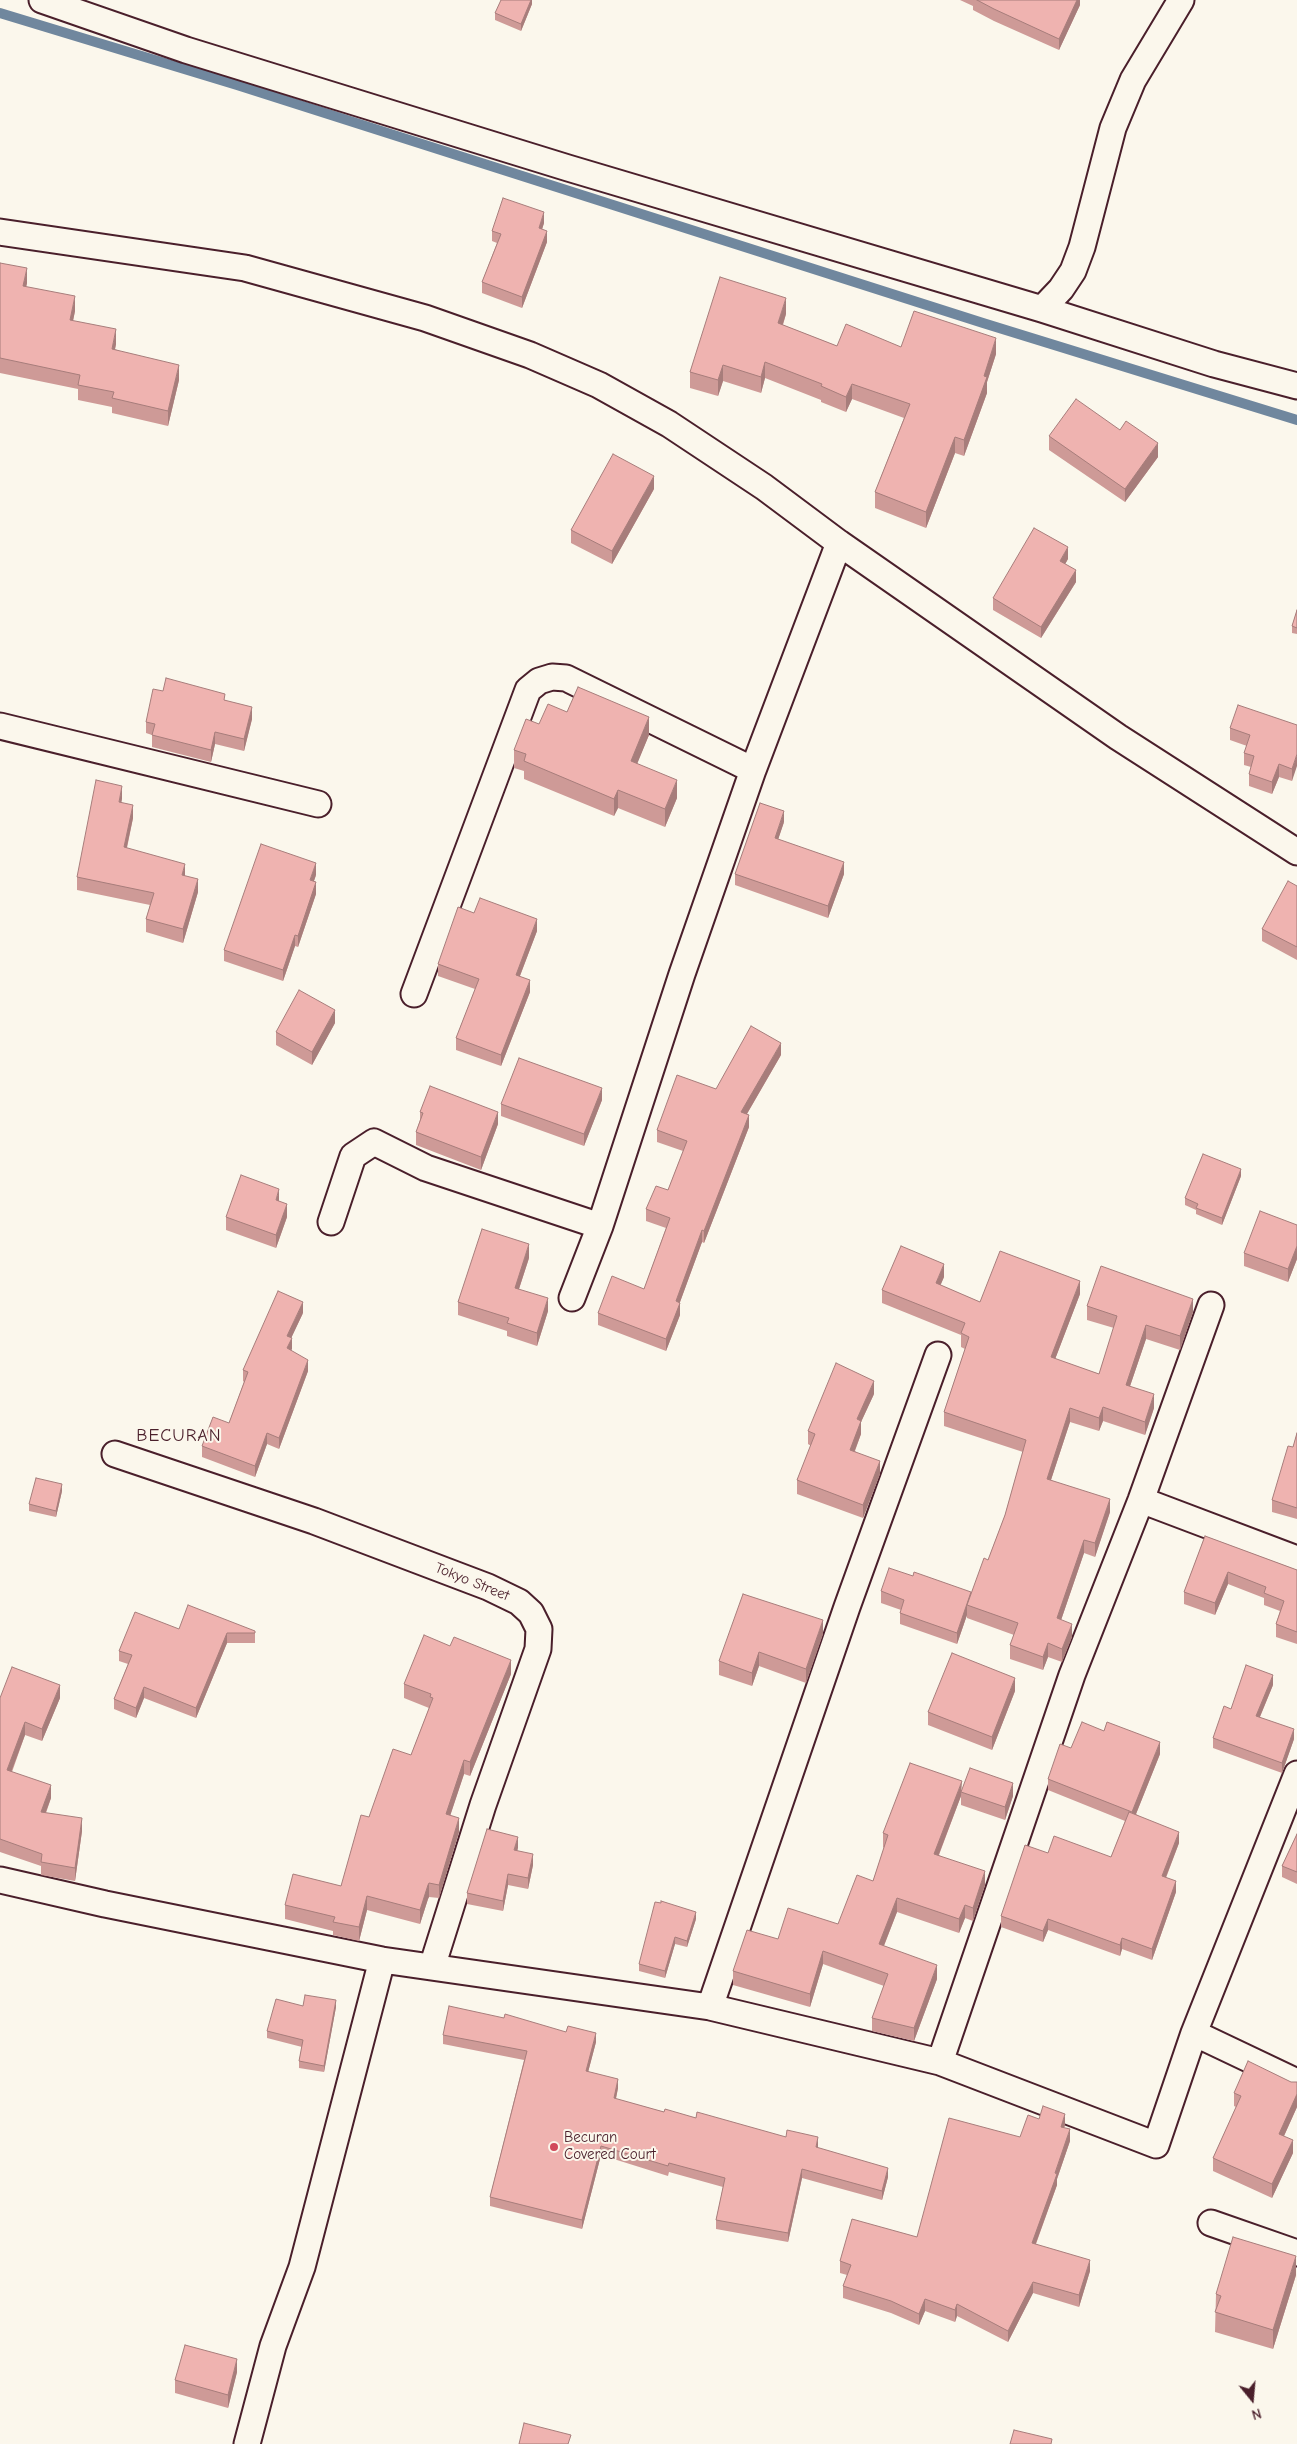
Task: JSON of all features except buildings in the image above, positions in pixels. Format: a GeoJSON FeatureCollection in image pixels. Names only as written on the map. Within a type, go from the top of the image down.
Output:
{"type":"FeatureCollection","features":[{"type":"Feature","properties":{"kind":"street"},"geometry":{"type":"LineString","coordinates":[[42,0],[186,50],[578,171],[1042,309],[1214,364],[1297,386]]}},
{"type":"Feature","properties":{"kind":"street"},"geometry":{"type":"LineString","coordinates":[[1042,309],[1061,289],[1073,271],[1082,247],[1113,128],[1133,80],[1181,0]]}},
{"type":"Feature","properties":{"kind":"street"},"geometry":{"type":"LineString","coordinates":[[0,232],[245,268],[425,318],[530,355],[599,386],[669,424],[764,487],[839,543],[1118,737],[1297,852]]}},
{"type":"Feature","properties":{"kind":"street"},"geometry":{"type":"LineString","coordinates":[[572,1298],[600,1226],[682,974],[753,770],[839,543]]}},
{"type":"Feature","properties":{"kind":"street"},"geometry":{"type":"LineString","coordinates":[[414,994],[528,690],[539,680],[552,677],[566,678],[753,770]]}},
{"type":"Feature","properties":{"kind":"street"},"geometry":{"type":"LineString","coordinates":[[0,726],[318,804]]}},
{"type":"Feature","properties":{"kind":"street"},"geometry":{"type":"LineString","coordinates":[[331,1222],[353,1156],[374,1142],[426,1168],[600,1226]]}},
{"type":"Feature","properties":{"kind":"street"},"geometry":{"type":"LineString","coordinates":[[940,2062],[964,1987],[1072,1676],[1141,1500],[1212,1305]]}},
{"type":"Feature","properties":{"kind":"street"},"geometry":{"type":"LineString","coordinates":[[710,2007],[851,1598],[938,1355]]}},
{"type":"Feature","properties":{"kind":"street","name":"Tokyo Street"},"geometry":{"type":"LineString","coordinates":[[115,1454],[314,1521],[488,1587],[519,1602],[531,1613],[539,1629],[538,1650],[483,1805],[432,1967]]}},
{"type":"Feature","properties":{"kind":"street"},"geometry":{"type":"LineString","coordinates":[[1141,1500],[1297,1559]]}},
{"type":"Feature","properties":{"kind":"street"},"geometry":{"type":"LineString","coordinates":[[0,1880],[105,1904],[382,1960],[710,2007],[940,2062],[1156,2145],[1194,2033],[1297,1776]]}},
{"type":"Feature","properties":{"kind":"street"},"geometry":{"type":"LineString","coordinates":[[247,2444],[274,2346],[302,2267],[382,1960]]}},
{"type":"Feature","properties":{"kind":"street"},"geometry":{"type":"LineString","coordinates":[[1194,2033],[1297,2082]]}},
{"type":"Feature","properties":{"kind":"street"},"geometry":{"type":"LineString","coordinates":[[1211,2223],[1297,2253]]}},
{"type":"Feature","properties":{"kind":"waterway"},"geometry":{"type":"LineString","coordinates":[[0,13],[237,85],[983,323],[1297,420]]}},
{"type":"Feature","properties":{"kind":"place","name":"Becuran Covered Court"},"geometry":{"type":"Point","coordinates":[554,2147]}},
{"type":"Feature","properties":{"kind":"district","name":"BECURAN"},"geometry":{"type":"Point","coordinates":[179,1436]}}]}
